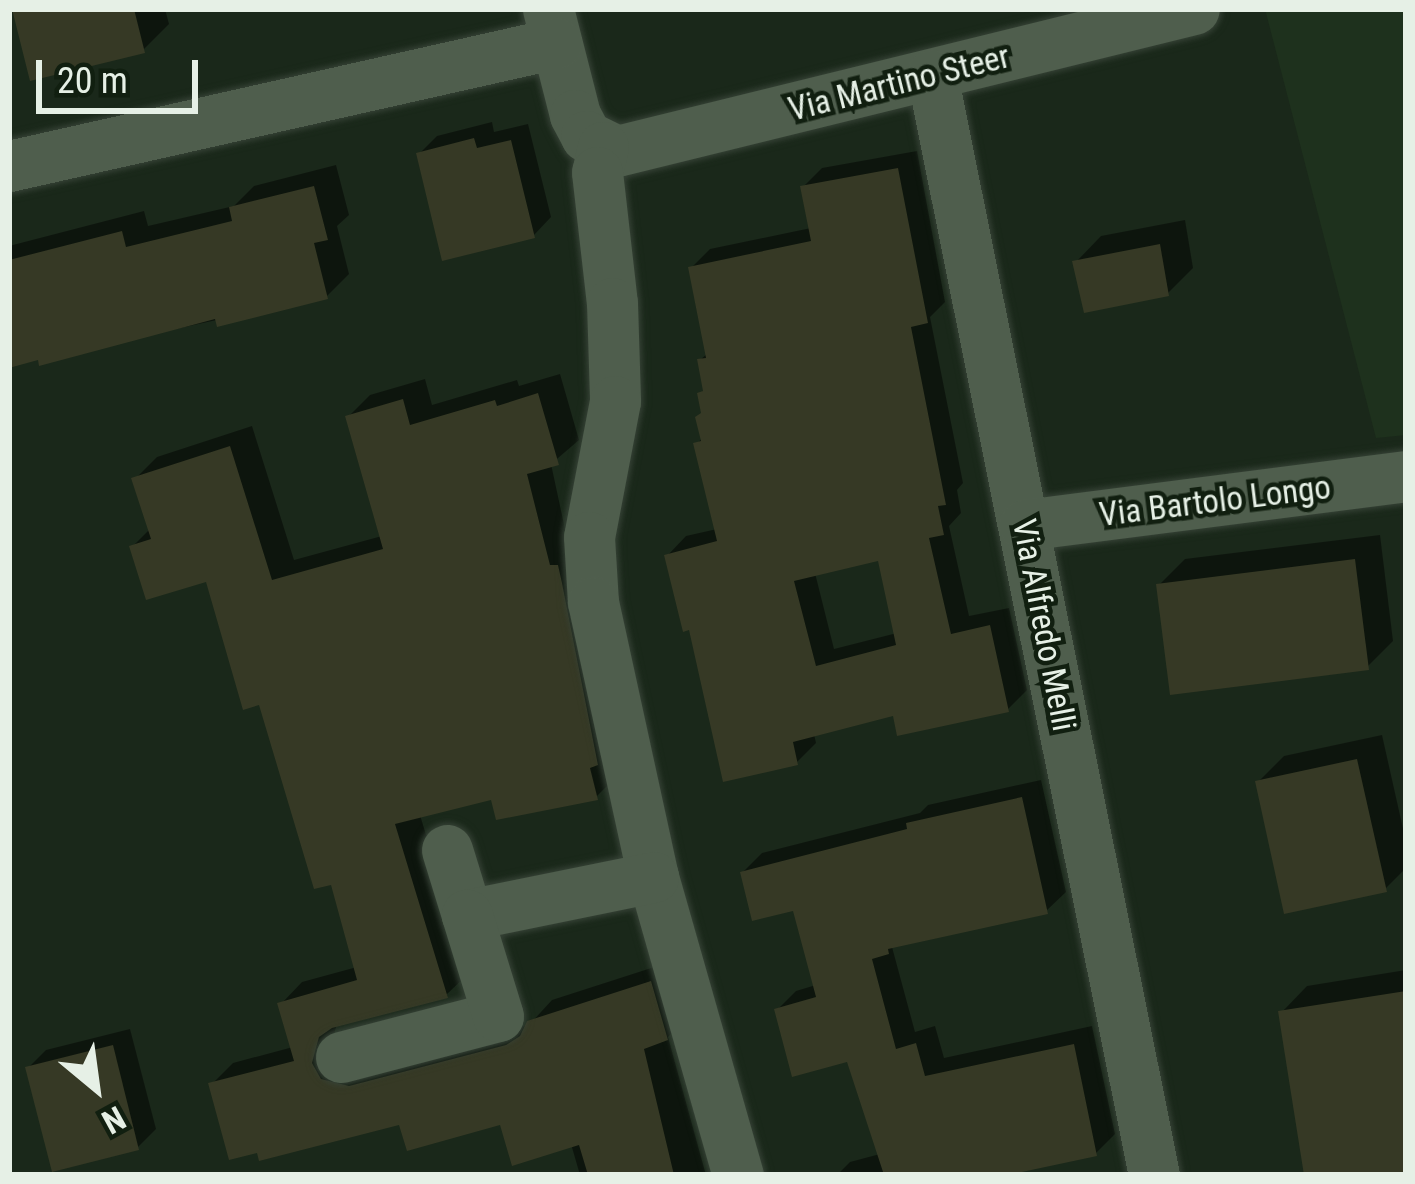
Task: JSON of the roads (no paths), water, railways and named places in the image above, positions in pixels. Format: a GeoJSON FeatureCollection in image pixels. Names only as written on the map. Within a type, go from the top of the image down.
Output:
{"type":"FeatureCollection","features":[{"type":"Feature","properties":{"kind":"street","name":"Via Martino Steer"},"geometry":{"type":"LineString","coordinates":[[603,147],[617,151],[652,145],[1193,9]]}},
{"type":"Feature","properties":{"kind":"street"},"geometry":{"type":"LineString","coordinates":[[9,166],[552,26],[574,115],[586,136],[603,147],[597,172],[612,303],[615,400],[590,537],[593,602],[653,877],[739,1175]]}},
{"type":"Feature","properties":{"kind":"street","name":"Via Alfredo Melli"},"geometry":{"type":"LineString","coordinates":[[932,75],[1154,1175]]}},
{"type":"Feature","properties":{"kind":"street","name":"Via Bartolo Longo"},"geometry":{"type":"LineString","coordinates":[[1024,525],[1406,476]]}},
{"type":"Feature","properties":{"kind":"street"},"geometry":{"type":"LineString","coordinates":[[341,1057],[498,1016],[447,850]]}},
{"type":"Feature","properties":{"kind":"street"},"geometry":{"type":"LineString","coordinates":[[467,915],[653,877]]}}]}
